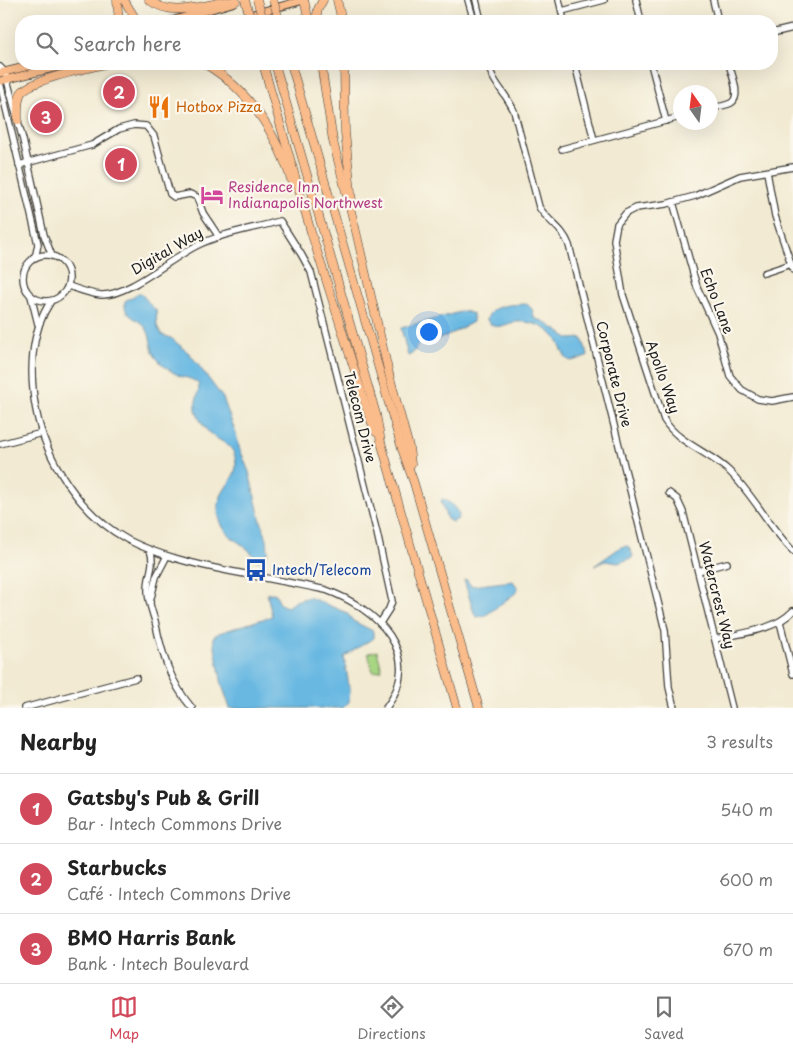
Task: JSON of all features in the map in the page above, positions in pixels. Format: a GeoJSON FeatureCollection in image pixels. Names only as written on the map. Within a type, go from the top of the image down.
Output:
{"type":"FeatureCollection","features":[{"type":"Feature","properties":{"kind":"highway"},"geometry":{"type":"LineString","coordinates":[[117,0],[118,15]]}},
{"type":"Feature","properties":{"kind":"highway"},"geometry":{"type":"LineString","coordinates":[[124,0],[133,15]]}},
{"type":"Feature","properties":{"kind":"highway"},"geometry":{"type":"LineString","coordinates":[[149,0],[158,6],[177,10],[241,0],[248,15]]}},
{"type":"Feature","properties":{"kind":"highway"},"geometry":{"type":"LineString","coordinates":[[257,0],[261,15]]}},
{"type":"Feature","properties":{"kind":"highway"},"geometry":{"type":"LineString","coordinates":[[273,0],[278,15]]}},
{"type":"Feature","properties":{"kind":"highway"},"geometry":{"type":"LineString","coordinates":[[304,0],[308,15]]}},
{"type":"Feature","properties":{"kind":"highway"},"geometry":{"type":"LineString","coordinates":[[317,15],[322,0]]}},
{"type":"Feature","properties":{"kind":"highway"},"geometry":{"type":"LineString","coordinates":[[337,0],[341,15]]}},
{"type":"Feature","properties":{"kind":"highway"},"geometry":{"type":"LineString","coordinates":[[18,120],[19,99],[27,87],[46,79],[81,70]]}},
{"type":"Feature","properties":{"kind":"highway"},"geometry":{"type":"LineString","coordinates":[[213,70],[236,86],[260,113],[276,140],[311,232]]}},
{"type":"Feature","properties":{"kind":"highway"},"geometry":{"type":"LineString","coordinates":[[265,70],[311,232],[369,416],[381,442]]}},
{"type":"Feature","properties":{"kind":"highway"},"geometry":{"type":"LineString","coordinates":[[277,70],[376,414],[381,442],[457,708]]}},
{"type":"Feature","properties":{"kind":"highway"},"geometry":{"type":"LineString","coordinates":[[294,70],[479,708]]}},
{"type":"Feature","properties":{"kind":"highway"},"geometry":{"type":"LineString","coordinates":[[322,70],[333,141],[409,447],[414,484]]}},
{"type":"Feature","properties":{"kind":"highway"},"geometry":{"type":"LineString","coordinates":[[344,70],[345,140],[355,227]]}},
{"type":"Feature","properties":{"kind":"main road"},"geometry":{"type":"LineString","coordinates":[[194,15],[241,0]]}},
{"type":"Feature","properties":{"kind":"main road"},"geometry":{"type":"LineString","coordinates":[[250,15],[304,0]]}},
{"type":"Feature","properties":{"kind":"main road"},"geometry":{"type":"LineString","coordinates":[[2,71],[15,68]]}},
{"type":"Feature","properties":{"kind":"main road"},"geometry":{"type":"LineString","coordinates":[[2,82],[47,70]]}},
{"type":"Feature","properties":{"kind":"street"},"geometry":{"type":"LineString","coordinates":[[468,0],[472,15]]}},
{"type":"Feature","properties":{"kind":"street"},"geometry":{"type":"LineString","coordinates":[[476,0],[480,15]]}},
{"type":"Feature","properties":{"kind":"street"},"geometry":{"type":"LineString","coordinates":[[559,0],[563,15]]}},
{"type":"Feature","properties":{"kind":"street"},"geometry":{"type":"LineString","coordinates":[[562,11],[604,0]]}},
{"type":"Feature","properties":{"kind":"street"},"geometry":{"type":"LineString","coordinates":[[636,0],[640,15]]}},
{"type":"Feature","properties":{"kind":"street"},"geometry":{"type":"LineString","coordinates":[[713,0],[717,15]]}},
{"type":"Feature","properties":{"kind":"street"},"geometry":{"type":"LineString","coordinates":[[778,32],[793,28]]}},
{"type":"Feature","properties":{"kind":"street","name":"Corporate Drive"},"geometry":{"type":"LineString","coordinates":[[490,70],[492,78],[510,102],[516,115],[539,207],[562,231],[569,246],[665,630],[669,687],[674,708]]}},
{"type":"Feature","properties":{"kind":"street"},"geometry":{"type":"LineString","coordinates":[[576,70],[594,140]]}},
{"type":"Feature","properties":{"kind":"street"},"geometry":{"type":"LineString","coordinates":[[653,70],[666,121]]}},
{"type":"Feature","properties":{"kind":"street"},"geometry":{"type":"LineString","coordinates":[[718,106],[731,103],[734,100],[736,94],[730,70]]}},
{"type":"Feature","properties":{"kind":"street"},"geometry":{"type":"LineString","coordinates":[[2,71],[2,82],[19,165],[38,244],[36,254],[26,267],[23,277],[25,287],[31,296],[38,324]]}},
{"type":"Feature","properties":{"kind":"street"},"geometry":{"type":"LineString","coordinates":[[2,82],[18,120],[44,235],[52,256]]}},
{"type":"Feature","properties":{"kind":"street"},"geometry":{"type":"LineString","coordinates":[[562,149],[673,119]]}},
{"type":"Feature","properties":{"kind":"street"},"geometry":{"type":"LineString","coordinates":[[19,165],[92,145],[119,129],[143,125],[150,129],[154,136],[170,194],[174,197],[190,194],[197,196],[203,213],[219,237]]}},
{"type":"Feature","properties":{"kind":"street"},"geometry":{"type":"LineString","coordinates":[[673,202],[695,196],[740,176],[793,167]]}},
{"type":"Feature","properties":{"kind":"street"},"geometry":{"type":"LineString","coordinates":[[764,273],[792,267],[775,216],[767,172]]}},
{"type":"Feature","properties":{"kind":"street","name":"Apollo Way"},"geometry":{"type":"LineString","coordinates":[[673,202],[636,208],[626,213],[619,220],[614,238],[623,295],[664,420],[677,435],[718,462],[731,473],[793,551]]}},
{"type":"Feature","properties":{"kind":"street","name":"Echo Lane"},"geometry":{"type":"LineString","coordinates":[[673,202],[698,293],[718,333],[726,367],[732,379],[742,390],[758,399],[772,401],[793,397]]}},
{"type":"Feature","properties":{"kind":"street","name":"Digital Way"},"geometry":{"type":"LineString","coordinates":[[68,286],[99,294],[117,293],[129,288],[183,253],[219,237],[280,222]]}},
{"type":"Feature","properties":{"kind":"street","name":"Telecom Drive"},"geometry":{"type":"LineString","coordinates":[[280,222],[311,272],[377,533],[392,600],[380,623]]}},
{"type":"Feature","properties":{"kind":"street"},"geometry":{"type":"LineString","coordinates":[[31,296],[41,301],[51,301],[60,296],[68,286],[69,275],[66,267],[52,256],[41,256],[32,260]]}},
{"type":"Feature","properties":{"kind":"street"},"geometry":{"type":"LineString","coordinates":[[51,301],[38,324],[34,348],[32,376],[35,403],[42,434],[61,474],[83,502],[115,531],[128,540],[150,550],[187,562],[332,592],[357,604],[380,623],[398,650],[402,665],[400,683],[395,696],[386,708]]}},
{"type":"Feature","properties":{"kind":"street"},"geometry":{"type":"LineString","coordinates":[[0,444],[42,434]]}},
{"type":"Feature","properties":{"kind":"street","name":"Watercrest Way"},"geometry":{"type":"LineString","coordinates":[[669,493],[682,508],[732,708]]}},
{"type":"Feature","properties":{"kind":"street"},"geometry":{"type":"LineString","coordinates":[[150,550],[153,562],[148,586],[150,602],[167,667],[178,690],[192,708]]}},
{"type":"Feature","properties":{"kind":"street"},"geometry":{"type":"LineString","coordinates":[[150,602],[156,577],[167,556]]}},
{"type":"Feature","properties":{"kind":"street"},"geometry":{"type":"LineString","coordinates":[[698,571],[727,563]]}},
{"type":"Feature","properties":{"kind":"street"},"geometry":{"type":"LineString","coordinates":[[715,639],[780,622],[793,611]]}},
{"type":"Feature","properties":{"kind":"street"},"geometry":{"type":"LineString","coordinates":[[780,622],[793,674]]}},
{"type":"Feature","properties":{"kind":"street"},"geometry":{"type":"LineString","coordinates":[[24,708],[136,678]]}},
{"type":"Feature","properties":{"kind":"green space"},"geometry":{"type":"Polygon","coordinates":[[[377,651],[382,670],[373,672],[368,653],[377,651]]]}},
{"type":"Feature","properties":{"kind":"water"},"geometry":{"type":"Polygon","coordinates":[[[139,293],[156,310],[157,326],[162,335],[171,338],[190,354],[223,398],[249,472],[267,539],[268,552],[265,558],[260,561],[255,559],[247,548],[226,532],[219,517],[218,508],[222,494],[235,471],[235,456],[229,446],[210,434],[200,419],[196,405],[199,390],[198,383],[166,368],[153,353],[147,330],[128,314],[125,301],[139,293]]]}},
{"type":"Feature","properties":{"kind":"water"},"geometry":{"type":"Polygon","coordinates":[[[527,304],[532,309],[536,319],[543,321],[570,339],[582,338],[587,357],[571,361],[567,359],[554,336],[538,325],[515,322],[493,326],[487,320],[493,310],[503,306],[527,304]]]}},
{"type":"Feature","properties":{"kind":"water"},"geometry":{"type":"Polygon","coordinates":[[[464,311],[473,314],[473,322],[447,336],[422,339],[412,354],[408,356],[401,328],[464,311]]]}},
{"type":"Feature","properties":{"kind":"water"},"geometry":{"type":"Polygon","coordinates":[[[442,499],[456,509],[459,514],[458,519],[452,522],[447,519],[441,502],[442,499]]]}},
{"type":"Feature","properties":{"kind":"water"},"geometry":{"type":"Polygon","coordinates":[[[628,546],[633,555],[632,558],[618,563],[605,561],[594,566],[621,547],[628,546]]]}},
{"type":"Feature","properties":{"kind":"water"},"geometry":{"type":"Polygon","coordinates":[[[464,580],[467,580],[471,586],[513,581],[518,588],[517,592],[486,615],[477,617],[474,613],[464,580]]]}},
{"type":"Feature","properties":{"kind":"water"},"geometry":{"type":"Polygon","coordinates":[[[267,594],[276,594],[280,604],[287,607],[296,601],[309,597],[347,613],[353,621],[373,631],[373,639],[344,657],[350,691],[349,702],[343,708],[230,708],[222,685],[213,637],[219,633],[272,616],[267,594]]]}},
{"type":"Feature","properties":{"kind":"place","name":"Starbucks"},"geometry":{"type":"Point","coordinates":[119,92]}},
{"type":"Feature","properties":{"kind":"place","name":"Hotbox Pizza"},"geometry":{"type":"Point","coordinates":[159,107]}},
{"type":"Feature","properties":{"kind":"place","name":"BMO Harris Bank"},"geometry":{"type":"Point","coordinates":[46,117]}},
{"type":"Feature","properties":{"kind":"place","name":"Gatsby's Pub & Grill"},"geometry":{"type":"Point","coordinates":[121,164]}},
{"type":"Feature","properties":{"kind":"place","name":"Residence Inn Indianapolis Northwest"},"geometry":{"type":"Point","coordinates":[212,195]}},
{"type":"Feature","properties":{"kind":"place","name":"Intech/Telecom"},"geometry":{"type":"Point","coordinates":[256,570]}}]}
